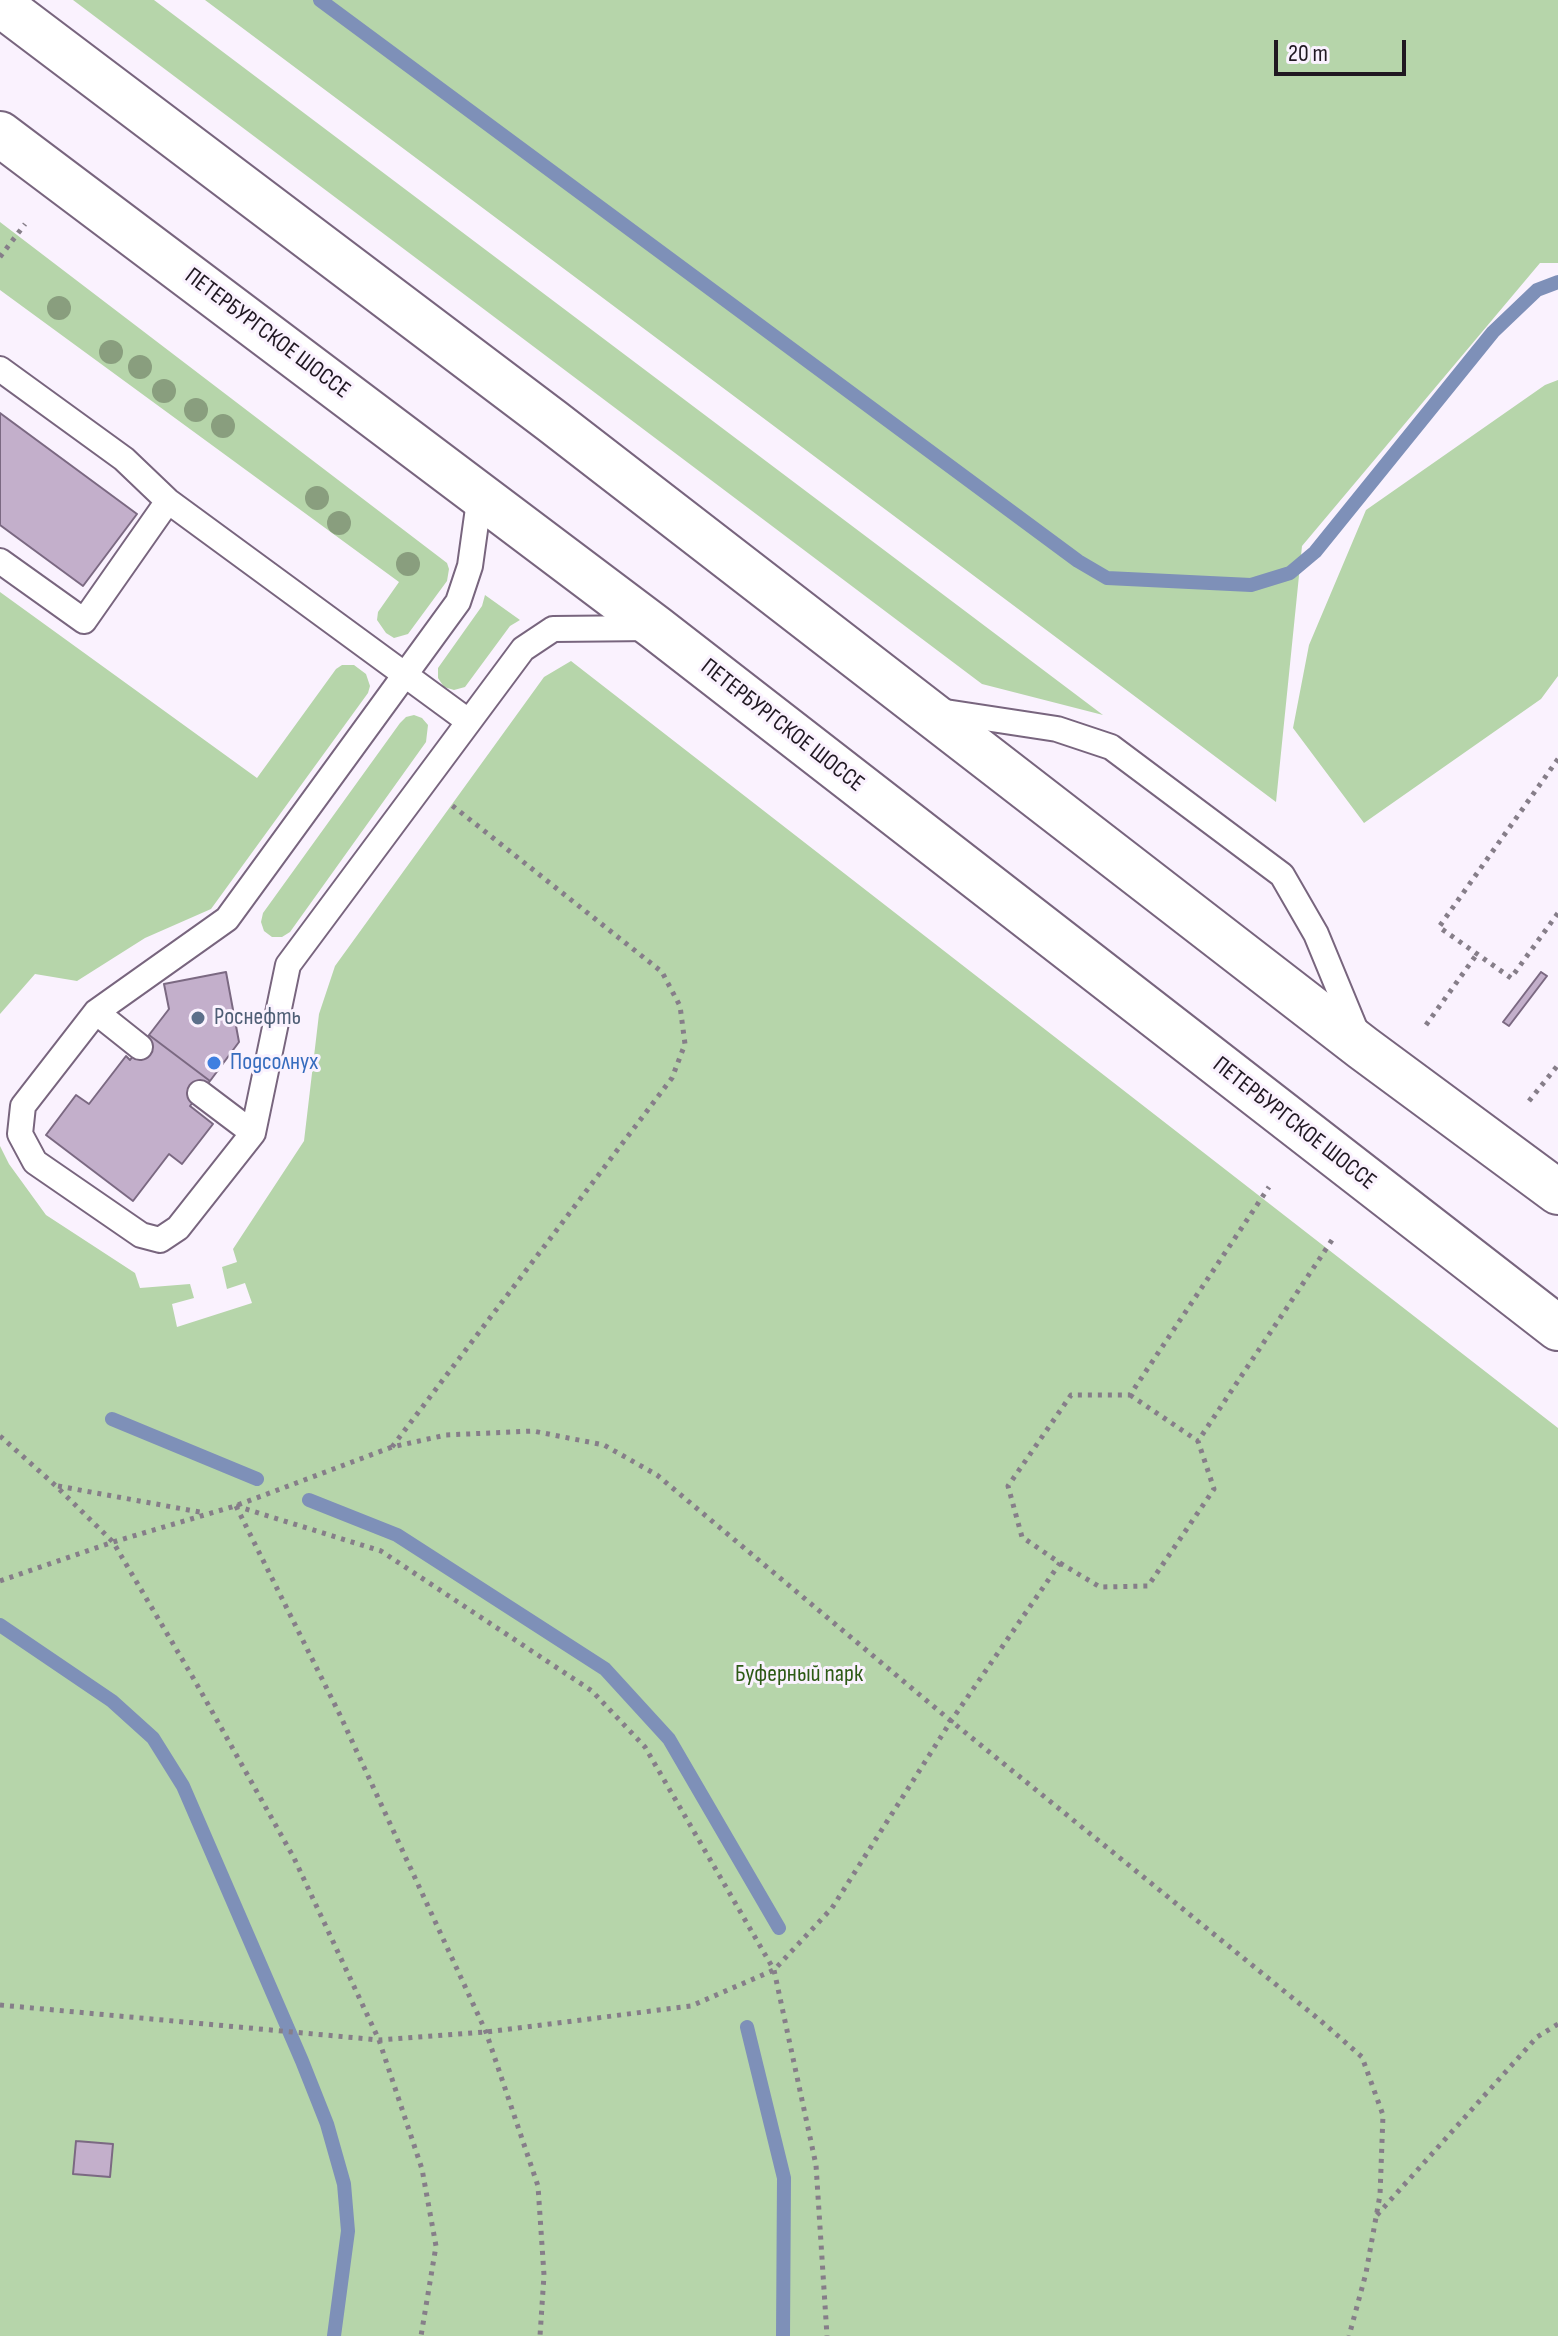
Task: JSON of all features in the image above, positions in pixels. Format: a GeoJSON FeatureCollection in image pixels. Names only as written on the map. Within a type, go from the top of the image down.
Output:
{"type":"FeatureCollection","features":[{"type":"Feature","properties":{"kind":"main road"},"geometry":{"type":"LineString","coordinates":[[0,4],[552,421],[1363,1048],[1558,1192]]}},
{"type":"Feature","properties":{"kind":"main road","name":"ПЕТЕРБУРГСКОЕ ШОССЕ"},"geometry":{"type":"LineString","coordinates":[[0,134],[656,628],[1558,1328]]}},
{"type":"Feature","properties":{"kind":"lane"},"geometry":{"type":"LineString","coordinates":[[0,369],[124,459],[168,501],[468,721]]}},
{"type":"Feature","properties":{"kind":"lane"},"geometry":{"type":"LineString","coordinates":[[480,494],[470,566],[458,602],[227,919],[96,1012],[23,1106],[20,1134],[35,1162],[141,1235],[160,1240],[178,1228],[253,1133],[288,965],[523,649],[553,629],[656,628]]}},
{"type":"Feature","properties":{"kind":"lane"},"geometry":{"type":"LineString","coordinates":[[0,561],[84,621],[168,501]]}},
{"type":"Feature","properties":{"kind":"lane"},"geometry":{"type":"LineString","coordinates":[[925,709],[1057,729],[1111,747],[1282,875],[1316,934],[1363,1048]]}},
{"type":"Feature","properties":{"kind":"lane"},"geometry":{"type":"LineString","coordinates":[[96,1012],[140,1047]]}},
{"type":"Feature","properties":{"kind":"lane"},"geometry":{"type":"LineString","coordinates":[[200,1093],[253,1133]]}},
{"type":"Feature","properties":{"kind":"path"},"geometry":{"type":"LineString","coordinates":[[0,257],[25,224]]}},
{"type":"Feature","properties":{"kind":"path"},"geometry":{"type":"LineString","coordinates":[[1558,759],[1439,927],[1511,978],[1558,913]]}},
{"type":"Feature","properties":{"kind":"path"},"geometry":{"type":"LineString","coordinates":[[392,1447],[672,1078],[685,1044],[680,1006],[662,972],[423,782]]}},
{"type":"Feature","properties":{"kind":"path"},"geometry":{"type":"LineString","coordinates":[[1426,1025],[1477,954]]}},
{"type":"Feature","properties":{"kind":"path"},"geometry":{"type":"LineString","coordinates":[[1529,1101],[1558,1065]]}},
{"type":"Feature","properties":{"kind":"path"},"geometry":{"type":"LineString","coordinates":[[1130,1395],[1269,1187]]}},
{"type":"Feature","properties":{"kind":"path"},"geometry":{"type":"LineString","coordinates":[[1198,1441],[1334,1237]]}},
{"type":"Feature","properties":{"kind":"path"},"geometry":{"type":"LineString","coordinates":[[1071,1395],[1130,1395],[1198,1441],[1214,1489],[1148,1586],[1100,1587],[1022,1537],[1008,1486],[1071,1395]]}},
{"type":"Feature","properties":{"kind":"path"},"geometry":{"type":"LineString","coordinates":[[0,1581],[113,1542],[235,1506],[392,1447],[446,1435],[533,1431],[604,1445],[657,1475],[951,1721],[1362,2057],[1383,2115],[1380,2195],[1366,2273],[1349,2336]]}},
{"type":"Feature","properties":{"kind":"path"},"geometry":{"type":"LineString","coordinates":[[0,1436],[113,1542],[294,1858],[379,2040],[422,2169],[436,2246],[421,2336]]}},
{"type":"Feature","properties":{"kind":"path"},"geometry":{"type":"LineString","coordinates":[[56,1486],[206,1514]]}},
{"type":"Feature","properties":{"kind":"path"},"geometry":{"type":"LineString","coordinates":[[235,1506],[381,1551],[592,1691],[645,1747],[774,1970],[816,2165],[827,2336]]}},
{"type":"Feature","properties":{"kind":"path"},"geometry":{"type":"LineString","coordinates":[[235,1506],[340,1715],[486,2032],[538,2186],[544,2275],[540,2336]]}},
{"type":"Feature","properties":{"kind":"path"},"geometry":{"type":"LineString","coordinates":[[0,2005],[379,2040],[486,2032],[691,2006],[774,1970],[832,1908],[951,1721],[1060,1563]]}},
{"type":"Feature","properties":{"kind":"path"},"geometry":{"type":"LineString","coordinates":[[1376,2216],[1537,2037],[1558,2024]]}},
{"type":"Feature","properties":{"kind":"green space"},"geometry":{"type":"Polygon","coordinates":[[[73,0],[154,0],[1103,715],[982,684],[73,0]]]}},
{"type":"Feature","properties":{"kind":"green space"},"geometry":{"type":"Polygon","coordinates":[[[205,0],[1558,0],[1558,263],[1540,263],[1302,546],[1276,802],[205,0]]]}},
{"type":"Feature","properties":{"kind":"green space"},"geometry":{"type":"Polygon","coordinates":[[[0,222],[447,563],[447,581],[408,634],[394,638],[377,620],[378,612],[399,582],[0,290],[0,222]]]}},
{"type":"Feature","properties":{"kind":"green space"},"geometry":{"type":"Polygon","coordinates":[[[1558,380],[1558,676],[1541,699],[1364,823],[1293,728],[1309,645],[1366,510],[1545,385],[1558,380]]]}},
{"type":"Feature","properties":{"kind":"green space"},"geometry":{"type":"Polygon","coordinates":[[[0,592],[257,778],[336,669],[342,665],[354,665],[366,674],[370,686],[368,693],[211,909],[145,938],[77,981],[35,974],[0,1014],[0,592]]]}},
{"type":"Feature","properties":{"kind":"green space"},"geometry":{"type":"Polygon","coordinates":[[[485,595],[520,620],[510,626],[465,687],[454,690],[444,687],[438,678],[438,668],[482,606],[485,595]]]}},
{"type":"Feature","properties":{"kind":"green space","name":"Буферный парк"},"geometry":{"type":"Polygon","coordinates":[[[571,661],[1558,1428],[1558,2336],[0,2336],[0,1146],[9,1164],[46,1215],[135,1273],[140,1288],[190,1284],[194,1298],[172,1304],[177,1327],[252,1303],[245,1283],[227,1289],[222,1267],[237,1262],[233,1249],[304,1141],[319,1014],[335,966],[544,677],[571,661]]]}},
{"type":"Feature","properties":{"kind":"green space"},"geometry":{"type":"Polygon","coordinates":[[[414,715],[428,725],[426,742],[290,932],[282,937],[272,937],[264,931],[261,922],[263,913],[400,723],[414,715]]]}},
{"type":"Feature","properties":{"kind":"building"},"geometry":{"type":"Polygon","coordinates":[[[0,413],[137,514],[83,586],[0,525],[0,413]]]}},
{"type":"Feature","properties":{"kind":"building","name":"Роснефть"},"geometry":{"type":"Polygon","coordinates":[[[226,972],[239,1042],[210,1081],[149,1035],[169,1009],[164,984],[226,972]]]}},
{"type":"Feature","properties":{"kind":"building"},"geometry":{"type":"Polygon","coordinates":[[[1541,972],[1547,976],[1509,1026],[1503,1022],[1541,972]]]}},
{"type":"Feature","properties":{"kind":"building"},"geometry":{"type":"Polygon","coordinates":[[[149,1035],[210,1081],[190,1106],[213,1124],[182,1164],[169,1154],[133,1201],[46,1135],[76,1095],[89,1104],[126,1056],[130,1060],[149,1035]]]}},
{"type":"Feature","properties":{"kind":"building"},"geometry":{"type":"Polygon","coordinates":[[[76,2141],[113,2144],[110,2177],[73,2174],[76,2141]]]}},
{"type":"Feature","properties":{"kind":"waterway"},"geometry":{"type":"LineString","coordinates":[[320,0],[1078,561],[1107,578],[1251,585],[1290,573],[1315,552],[1493,332],[1537,290],[1558,282]]}},
{"type":"Feature","properties":{"kind":"waterway"},"geometry":{"type":"LineString","coordinates":[[112,1419],[257,1479]]}},
{"type":"Feature","properties":{"kind":"waterway"},"geometry":{"type":"LineString","coordinates":[[309,1500],[397,1535],[605,1669],[669,1739],[779,1928]]}},
{"type":"Feature","properties":{"kind":"waterway"},"geometry":{"type":"LineString","coordinates":[[0,1625],[112,1701],[153,1738],[183,1786],[302,2061],[327,2124],[344,2184],[348,2231],[334,2336]]}},
{"type":"Feature","properties":{"kind":"waterway"},"geometry":{"type":"LineString","coordinates":[[747,2027],[784,2178],[783,2336]]}},
{"type":"Feature","properties":{"kind":"place","name":"Роснефть"},"geometry":{"type":"Point","coordinates":[198,1018]}},
{"type":"Feature","properties":{"kind":"place","name":"Подсолнух"},"geometry":{"type":"Point","coordinates":[214,1063]}}]}
